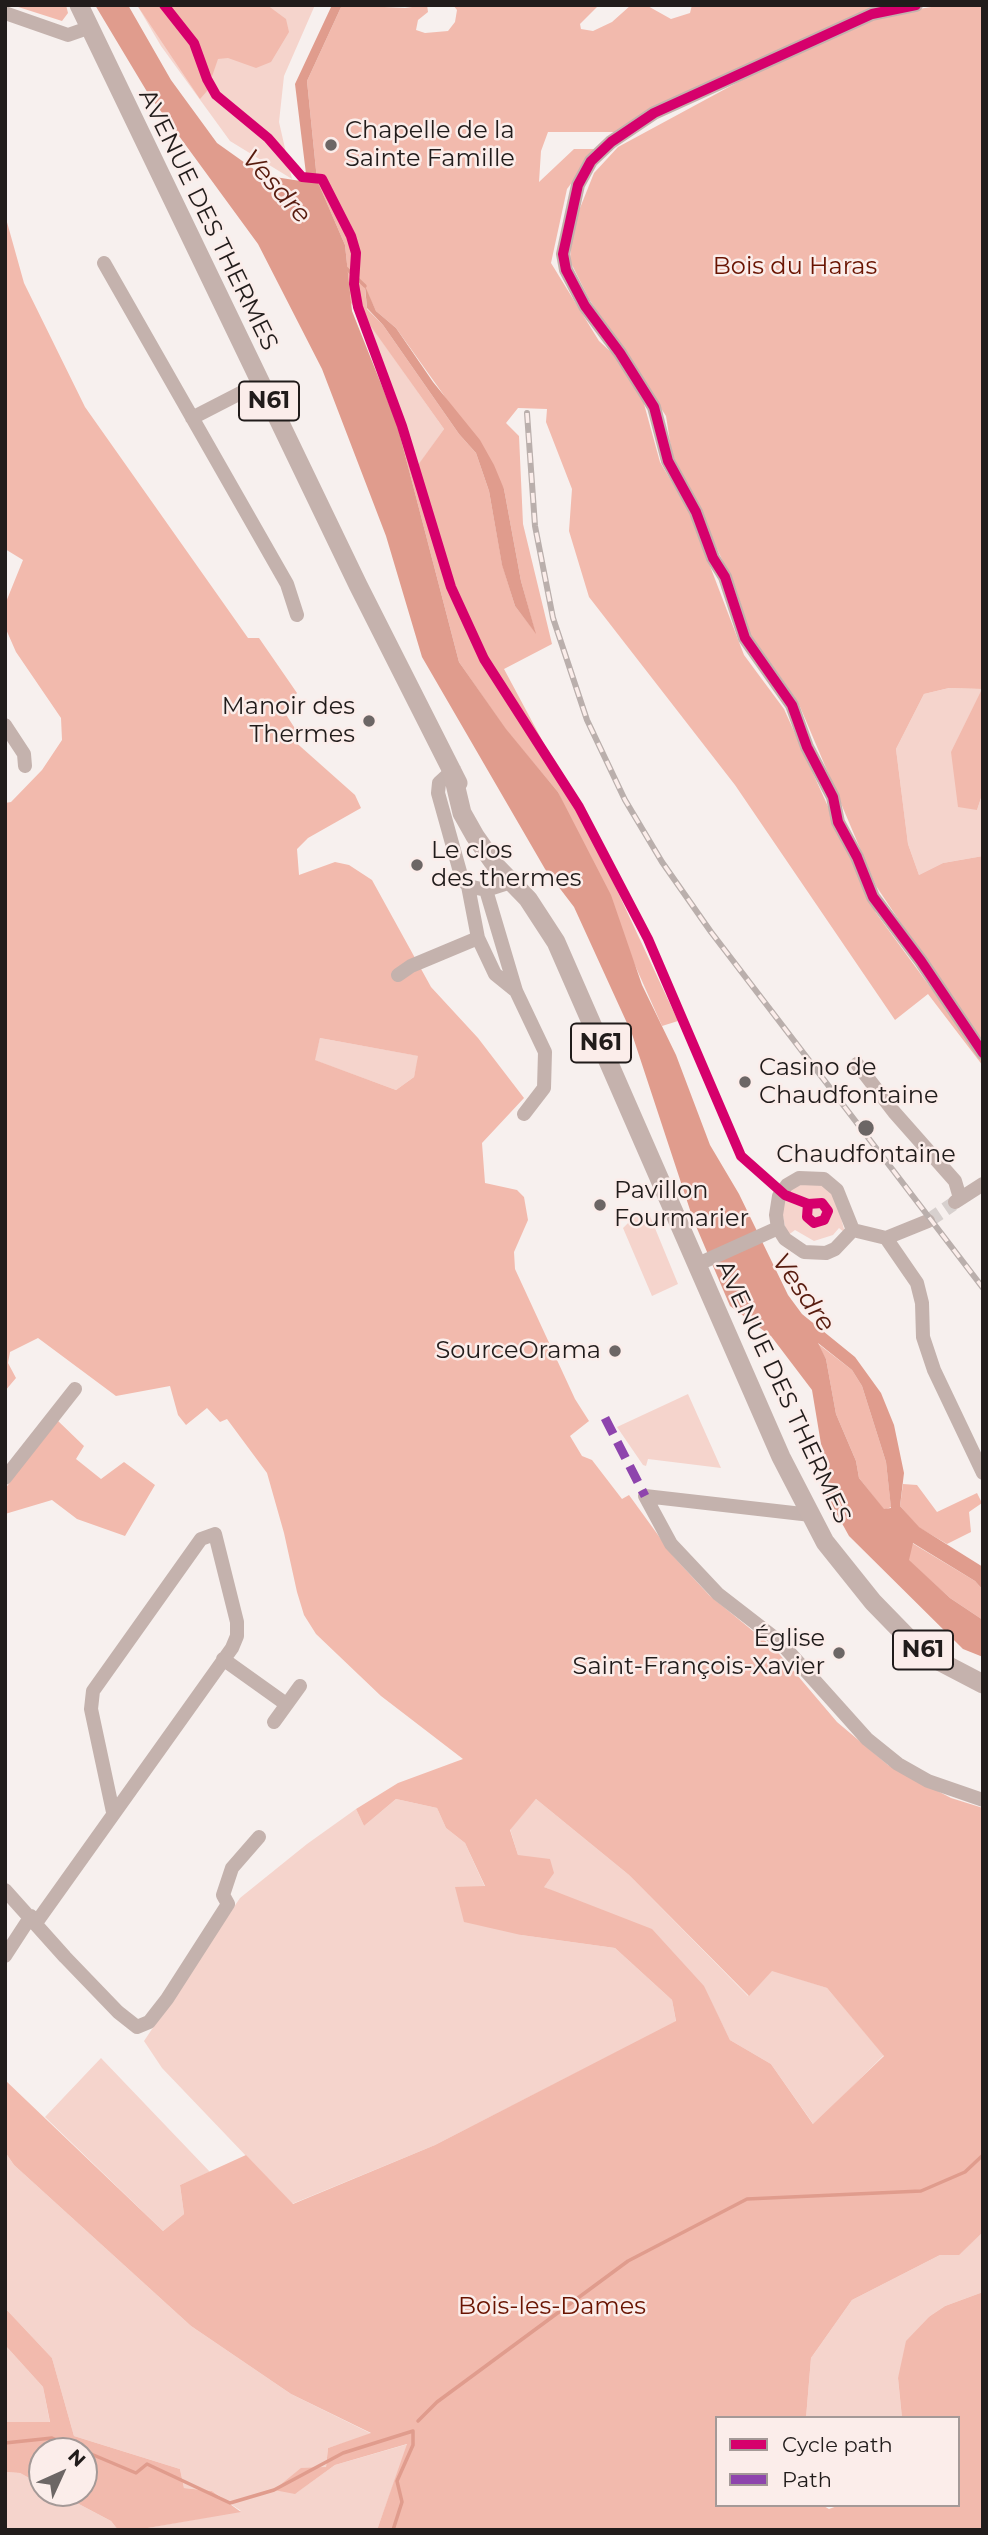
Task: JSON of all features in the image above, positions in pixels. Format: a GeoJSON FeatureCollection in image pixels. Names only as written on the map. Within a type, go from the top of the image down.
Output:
{"type":"FeatureCollection","features":[{"type":"Feature","properties":{"kind":"main road","name":"N61"},"geometry":{"type":"LineString","coordinates":[[79,5],[88,28]]}},
{"type":"Feature","properties":{"kind":"main road","name":"AVENUE DES THERMES"},"geometry":{"type":"LineString","coordinates":[[88,28],[452,771],[462,813],[496,866],[514,881],[556,942],[704,1262],[781,1457],[811,1515],[843,1567],[898,1628],[937,1660],[983,1684]]}},
{"type":"Feature","properties":{"kind":"street"},"geometry":{"type":"LineString","coordinates":[[916,5],[872,13],[654,113],[611,142],[591,161],[578,185],[568,219],[563,254],[566,271],[584,306],[654,407],[668,461],[696,512],[713,558],[725,577],[745,638],[792,705],[807,747],[833,797],[838,822],[857,857],[873,897],[921,961],[983,1052]]}},
{"type":"Feature","properties":{"kind":"street"},"geometry":{"type":"LineString","coordinates":[[5,13],[68,35],[88,28]]}},
{"type":"Feature","properties":{"kind":"street"},"geometry":{"type":"LineString","coordinates":[[104,263],[287,584],[297,615]]}},
{"type":"Feature","properties":{"kind":"street"},"geometry":{"type":"LineString","coordinates":[[192,418],[260,383]]}},
{"type":"Feature","properties":{"kind":"street"},"geometry":{"type":"LineString","coordinates":[[5,725],[24,754],[25,766]]}},
{"type":"Feature","properties":{"kind":"street"},"geometry":{"type":"LineString","coordinates":[[452,771],[439,783],[438,793],[463,879],[468,886],[478,938],[495,974],[516,991]]}},
{"type":"Feature","properties":{"kind":"street"},"geometry":{"type":"LineString","coordinates":[[468,886],[486,891],[514,881]]}},
{"type":"Feature","properties":{"kind":"street"},"geometry":{"type":"LineString","coordinates":[[486,891],[516,991],[545,1052],[544,1088],[524,1114]]}},
{"type":"Feature","properties":{"kind":"street"},"geometry":{"type":"LineString","coordinates":[[398,975],[411,966],[478,938]]}},
{"type":"Feature","properties":{"kind":"street"},"geometry":{"type":"LineString","coordinates":[[857,1064],[901,1121],[955,1181],[956,1201],[983,1184]]}},
{"type":"Feature","properties":{"kind":"street"},"geometry":{"type":"LineString","coordinates":[[807,1176],[824,1180],[837,1190],[853,1230],[835,1249],[816,1254],[795,1248],[778,1228],[776,1215],[779,1196],[787,1185],[807,1176]]}},
{"type":"Feature","properties":{"kind":"street"},"geometry":{"type":"LineString","coordinates":[[853,1230],[886,1238],[928,1221]]}},
{"type":"Feature","properties":{"kind":"street"},"geometry":{"type":"LineString","coordinates":[[704,1262],[778,1228]]}},
{"type":"Feature","properties":{"kind":"street"},"geometry":{"type":"LineString","coordinates":[[886,1238],[917,1283],[922,1303],[923,1337],[934,1370],[983,1473]]}},
{"type":"Feature","properties":{"kind":"street"},"geometry":{"type":"LineString","coordinates":[[5,1478],[75,1389]]}},
{"type":"Feature","properties":{"kind":"street"},"geometry":{"type":"LineString","coordinates":[[811,1515],[645,1496],[671,1544],[718,1594],[780,1642],[867,1739],[898,1764],[928,1781],[983,1800]]}},
{"type":"Feature","properties":{"kind":"street"},"geometry":{"type":"LineString","coordinates":[[5,1956],[113,1812],[223,1660],[237,1636],[237,1622],[220,1545],[212,1533],[201,1539],[90,1697],[113,1812]]}},
{"type":"Feature","properties":{"kind":"street"},"geometry":{"type":"LineString","coordinates":[[223,1660],[286,1704]]}},
{"type":"Feature","properties":{"kind":"street"},"geometry":{"type":"LineString","coordinates":[[274,1722],[300,1686]]}},
{"type":"Feature","properties":{"kind":"street"},"geometry":{"type":"LineString","coordinates":[[5,1890],[91,1985],[137,2027],[149,2022],[167,1999],[228,1904],[223,1895],[232,1868],[259,1837]]}},
{"type":"Feature","properties":{"kind":"shaded area"},"geometry":{"type":"Polygon","coordinates":[[[137,5],[315,5],[284,76],[279,122],[292,179],[230,141],[161,46],[137,5]]]}},
{"type":"Feature","properties":{"kind":"shaded area"},"geometry":{"type":"Polygon","coordinates":[[[369,323],[444,429],[418,466],[407,427],[369,323]]]}},
{"type":"Feature","properties":{"kind":"shaded area"},"geometry":{"type":"Polygon","coordinates":[[[949,688],[983,689],[977,810],[983,792],[983,856],[943,863],[919,875],[908,844],[896,749],[924,694],[949,688]]]}},
{"type":"Feature","properties":{"kind":"shaded area"},"geometry":{"type":"Polygon","coordinates":[[[320,1038],[419,1056],[414,1077],[396,1090],[314,1060],[320,1038]]]}},
{"type":"Feature","properties":{"kind":"shaded area"},"geometry":{"type":"Polygon","coordinates":[[[816,1180],[834,1191],[845,1233],[839,1228],[833,1235],[814,1241],[795,1230],[787,1236],[780,1202],[787,1189],[816,1180]]]}},
{"type":"Feature","properties":{"kind":"shaded area"},"geometry":{"type":"Polygon","coordinates":[[[635,1216],[650,1216],[678,1284],[652,1296],[623,1228],[635,1216]]]}},
{"type":"Feature","properties":{"kind":"shaded area"},"geometry":{"type":"Polygon","coordinates":[[[688,1394],[721,1468],[648,1459],[646,1466],[643,1465],[617,1427],[688,1394]]]}},
{"type":"Feature","properties":{"kind":"shaded area"},"geometry":{"type":"Polygon","coordinates":[[[396,1799],[437,1808],[446,1828],[465,1843],[485,1887],[521,1935],[615,1948],[672,2000],[676,2022],[435,2145],[292,2204],[162,2068],[144,2041],[240,1898],[356,1809],[364,1826],[396,1799]]]}},
{"type":"Feature","properties":{"kind":"shaded area"},"geometry":{"type":"Polygon","coordinates":[[[536,1799],[629,1875],[748,1996],[772,1970],[827,1988],[884,2055],[814,2125],[771,2064],[730,2040],[703,1986],[580,1903],[544,1887],[518,1855],[510,1829],[536,1799]]]}},
{"type":"Feature","properties":{"kind":"shaded area"},"geometry":{"type":"Polygon","coordinates":[[[101,2058],[210,2172],[180,2185],[184,2214],[163,2231],[45,2117],[101,2058]]]}},
{"type":"Feature","properties":{"kind":"shaded area"},"geometry":{"type":"Polygon","coordinates":[[[5,2152],[14,2165],[191,2326],[291,2394],[372,2434],[328,2448],[326,2467],[296,2493],[335,2465],[408,2444],[377,2530],[136,2530],[241,2511],[212,2491],[184,2488],[180,2469],[98,2443],[98,2437],[74,2436],[52,2358],[5,2308],[5,2152]]]}},
{"type":"Feature","properties":{"kind":"shaded area"},"geometry":{"type":"Polygon","coordinates":[[[983,2232],[983,2292],[945,2306],[930,2316],[898,2378],[902,2416],[806,2416],[811,2358],[852,2300],[940,2255],[959,2254],[983,2232]]]}},
{"type":"Feature","properties":{"kind":"shaded area"},"geometry":{"type":"Polygon","coordinates":[[[5,2345],[43,2387],[50,2423],[5,2422],[5,2345]]]}},
{"type":"Feature","properties":{"kind":"shaded area"},"geometry":{"type":"Polygon","coordinates":[[[5,2472],[20,2473],[28,2477],[28,2507],[84,2507],[111,2521],[118,2530],[5,2530],[5,2472]]]}},
{"type":"Feature","properties":{"kind":"green space"},"geometry":{"type":"Polygon","coordinates":[[[12,5],[66,5],[68,13],[62,21],[12,5]]]}},
{"type":"Feature","properties":{"kind":"green space"},"geometry":{"type":"Polygon","coordinates":[[[137,5],[267,5],[286,19],[289,32],[271,62],[256,68],[228,58],[218,59],[207,91],[200,99],[137,5]]]}},
{"type":"Feature","properties":{"kind":"green space"},"geometry":{"type":"Polygon","coordinates":[[[342,5],[405,8],[427,5],[428,12],[418,20],[416,30],[425,33],[448,31],[455,22],[457,10],[453,5],[599,5],[580,24],[581,29],[593,31],[612,22],[631,5],[646,5],[671,19],[690,13],[692,5],[888,5],[619,132],[548,132],[541,151],[539,182],[574,149],[597,149],[567,189],[551,263],[599,341],[612,353],[641,393],[660,462],[689,511],[744,655],[784,709],[876,913],[983,1059],[983,1066],[928,994],[895,1020],[735,785],[589,597],[569,531],[572,489],[546,422],[547,409],[518,408],[506,423],[519,436],[523,524],[552,644],[504,669],[580,811],[678,1021],[662,1026],[558,792],[506,730],[459,662],[397,424],[407,427],[418,465],[444,429],[351,303],[345,245],[317,180],[307,81],[342,5]],[[365,288],[367,309],[383,325],[459,434],[476,453],[489,491],[502,564],[515,606],[535,632],[521,581],[504,489],[443,394],[396,328],[376,311],[365,288]]]}},
{"type":"Feature","properties":{"kind":"green space","name":"Bois du Haras"},"geometry":{"type":"Polygon","coordinates":[[[944,5],[983,5],[983,792],[977,810],[958,807],[951,752],[982,689],[949,688],[924,694],[896,749],[908,844],[919,875],[943,863],[983,856],[983,1045],[876,886],[798,702],[750,634],[736,589],[672,454],[666,416],[589,299],[570,261],[572,228],[594,173],[618,147],[740,81],[874,16],[944,5]]]}},
{"type":"Feature","properties":{"kind":"green space","name":"Bois-les-Dames"},"geometry":{"type":"Polygon","coordinates":[[[5,215],[24,283],[85,407],[248,638],[259,638],[297,693],[283,710],[296,730],[292,739],[355,795],[361,808],[308,838],[297,849],[299,875],[335,862],[349,865],[372,880],[431,987],[478,1038],[524,1098],[482,1143],[485,1183],[517,1190],[524,1197],[528,1220],[514,1252],[515,1269],[575,1399],[589,1421],[570,1436],[582,1456],[592,1460],[622,1499],[629,1495],[674,1557],[709,1595],[775,1649],[837,1722],[888,1765],[951,1798],[983,1808],[983,2232],[959,2255],[940,2255],[852,2300],[811,2358],[806,2416],[715,2416],[715,2507],[960,2507],[960,2416],[902,2416],[898,2378],[906,2341],[930,2316],[945,2306],[983,2292],[983,2530],[377,2530],[407,2444],[335,2465],[295,2494],[274,2490],[301,2468],[326,2467],[328,2448],[371,2433],[291,2394],[191,2326],[14,2165],[5,2152],[5,2080],[163,2231],[184,2214],[180,2185],[246,2155],[293,2204],[435,2145],[676,2021],[672,2000],[615,1948],[521,1935],[464,1922],[455,1887],[485,1886],[465,1843],[446,1828],[437,1808],[396,1799],[364,1826],[356,1809],[398,1783],[463,1759],[381,1696],[316,1634],[304,1615],[297,1592],[267,1473],[227,1419],[220,1422],[207,1408],[186,1425],[178,1415],[170,1386],[116,1396],[38,1338],[10,1352],[8,1363],[16,1378],[5,1391],[5,803],[11,802],[42,770],[62,740],[61,718],[16,652],[5,627],[6,602],[23,560],[5,549],[5,215]],[[320,1038],[315,1060],[396,1090],[414,1077],[418,1056],[320,1038]],[[536,1799],[510,1830],[518,1855],[550,1859],[554,1873],[544,1887],[652,1929],[704,1986],[730,2040],[771,2064],[813,2124],[884,2056],[827,1988],[772,1971],[749,1996],[629,1875],[536,1799]]]}},
{"type":"Feature","properties":{"kind":"green space"},"geometry":{"type":"Polygon","coordinates":[[[817,1343],[852,1370],[862,1386],[886,1462],[891,1507],[884,1510],[859,1478],[856,1461],[836,1414],[826,1359],[817,1343]]]}},
{"type":"Feature","properties":{"kind":"green space"},"geometry":{"type":"Polygon","coordinates":[[[56,1419],[84,1446],[76,1459],[101,1479],[124,1462],[155,1485],[125,1536],[77,1519],[52,1500],[5,1514],[5,1489],[56,1419]]]}},
{"type":"Feature","properties":{"kind":"green space"},"geometry":{"type":"Polygon","coordinates":[[[903,1484],[917,1485],[937,1512],[977,1493],[982,1503],[969,1512],[971,1532],[947,1544],[918,1527],[900,1506],[903,1484]]]}},
{"type":"Feature","properties":{"kind":"green space"},"geometry":{"type":"Polygon","coordinates":[[[912,1543],[975,1581],[983,1590],[983,1620],[950,1598],[908,1560],[912,1543]]]}},
{"type":"Feature","properties":{"kind":"green space"},"geometry":{"type":"Polygon","coordinates":[[[5,2308],[52,2358],[74,2436],[77,2437],[28,2437],[28,2477],[20,2473],[5,2472],[5,2422],[50,2422],[43,2387],[5,2345],[5,2308]]]}},
{"type":"Feature","properties":{"kind":"green space"},"geometry":{"type":"Polygon","coordinates":[[[98,2443],[180,2469],[184,2488],[212,2491],[241,2512],[136,2530],[118,2530],[111,2521],[84,2507],[98,2507],[98,2443]]]}},
{"type":"Feature","properties":{"kind":"water","name":"Vesdre"},"geometry":{"type":"Polygon","coordinates":[[[95,5],[128,5],[171,80],[217,143],[262,175],[307,182],[295,84],[332,5],[342,5],[307,81],[317,180],[345,245],[352,311],[397,424],[459,662],[506,729],[558,792],[611,895],[642,985],[676,1055],[710,1145],[739,1194],[788,1295],[802,1314],[855,1357],[881,1393],[894,1425],[904,1473],[900,1506],[919,1527],[983,1567],[983,1590],[975,1581],[913,1543],[909,1560],[950,1598],[983,1620],[983,1657],[963,1649],[849,1536],[823,1489],[825,1468],[812,1390],[771,1336],[730,1306],[693,1219],[632,1034],[574,907],[545,869],[422,657],[386,536],[322,369],[258,244],[149,95],[95,5]],[[818,1343],[826,1359],[836,1414],[856,1461],[859,1478],[884,1509],[891,1508],[886,1462],[862,1386],[852,1370],[818,1343]]]}},
{"type":"Feature","properties":{"kind":"water"},"geometry":{"type":"Polygon","coordinates":[[[365,286],[376,311],[396,328],[433,382],[480,440],[494,465],[504,489],[521,581],[536,634],[515,606],[502,565],[489,491],[476,453],[459,434],[383,325],[367,308],[365,286]]]}},
{"type":"Feature","properties":{"kind":"waterway"},"geometry":{"type":"LineString","coordinates":[[346,268],[365,286]]}},
{"type":"Feature","properties":{"kind":"waterway"},"geometry":{"type":"LineString","coordinates":[[418,2421],[437,2402],[628,2261],[747,2199],[921,2191],[965,2172],[983,2155]]}},
{"type":"Feature","properties":{"kind":"waterway"},"geometry":{"type":"LineString","coordinates":[[98,2457],[136,2473],[147,2464],[230,2503],[274,2490],[343,2453],[413,2431],[413,2445],[397,2481],[402,2502],[393,2530]]}},
{"type":"Feature","properties":{"kind":"waterway"},"geometry":{"type":"LineString","coordinates":[[5,2443],[28,2441]]}},
{"type":"Feature","properties":{"kind":"tunnel"},"geometry":{"type":"LineString","coordinates":[[928,1221],[953,1204]]}},
{"type":"Feature","properties":{"kind":"railway"},"geometry":{"type":"LineString","coordinates":[[527,413],[535,526],[553,618],[587,720],[625,800],[662,862],[711,932],[983,1288]]}},
{"type":"Feature","properties":{"kind":"marked path"},"geometry":{"type":"LineString","coordinates":[[605,1418],[645,1496]]}},
{"type":"Feature","properties":{"kind":"cycle path"},"geometry":{"type":"LineString","coordinates":[[164,5],[194,43],[216,95],[268,138],[302,177],[322,179],[351,236],[356,253],[354,284],[358,307],[402,426],[451,587],[484,659],[579,807],[648,939],[741,1156],[785,1195],[808,1204],[822,1203],[828,1211],[824,1220],[814,1223],[807,1217],[808,1204]]}},
{"type":"Feature","properties":{"kind":"cycle path"},"geometry":{"type":"LineString","coordinates":[[916,5],[872,14],[654,113],[611,142],[591,161],[578,185],[563,254],[566,270],[585,306],[620,353],[654,407],[668,461],[696,512],[713,558],[725,577],[745,638],[792,705],[807,747],[833,797],[838,822],[857,857],[873,897],[921,961],[983,1053]]}},
{"type":"Feature","properties":{"kind":"place","name":"Chapelle de la Sainte Famille"},"geometry":{"type":"Point","coordinates":[331,145]}},
{"type":"Feature","properties":{"kind":"place","name":"Manoir des Thermes"},"geometry":{"type":"Point","coordinates":[369,721]}},
{"type":"Feature","properties":{"kind":"place","name":"Le clos des thermes"},"geometry":{"type":"Point","coordinates":[417,865]}},
{"type":"Feature","properties":{"kind":"place","name":"Casino de Chaudfontaine"},"geometry":{"type":"Point","coordinates":[745,1082]}},
{"type":"Feature","properties":{"kind":"place","name":"Chaudfontaine"},"geometry":{"type":"Point","coordinates":[866,1128]}},
{"type":"Feature","properties":{"kind":"place","name":"Pavillon Fourmarier"},"geometry":{"type":"Point","coordinates":[600,1205]}},
{"type":"Feature","properties":{"kind":"place","name":"SourceOrama"},"geometry":{"type":"Point","coordinates":[615,1351]}},
{"type":"Feature","properties":{"kind":"place","name":"Église Saint-François-Xavier"},"geometry":{"type":"Point","coordinates":[839,1653]}}]}
